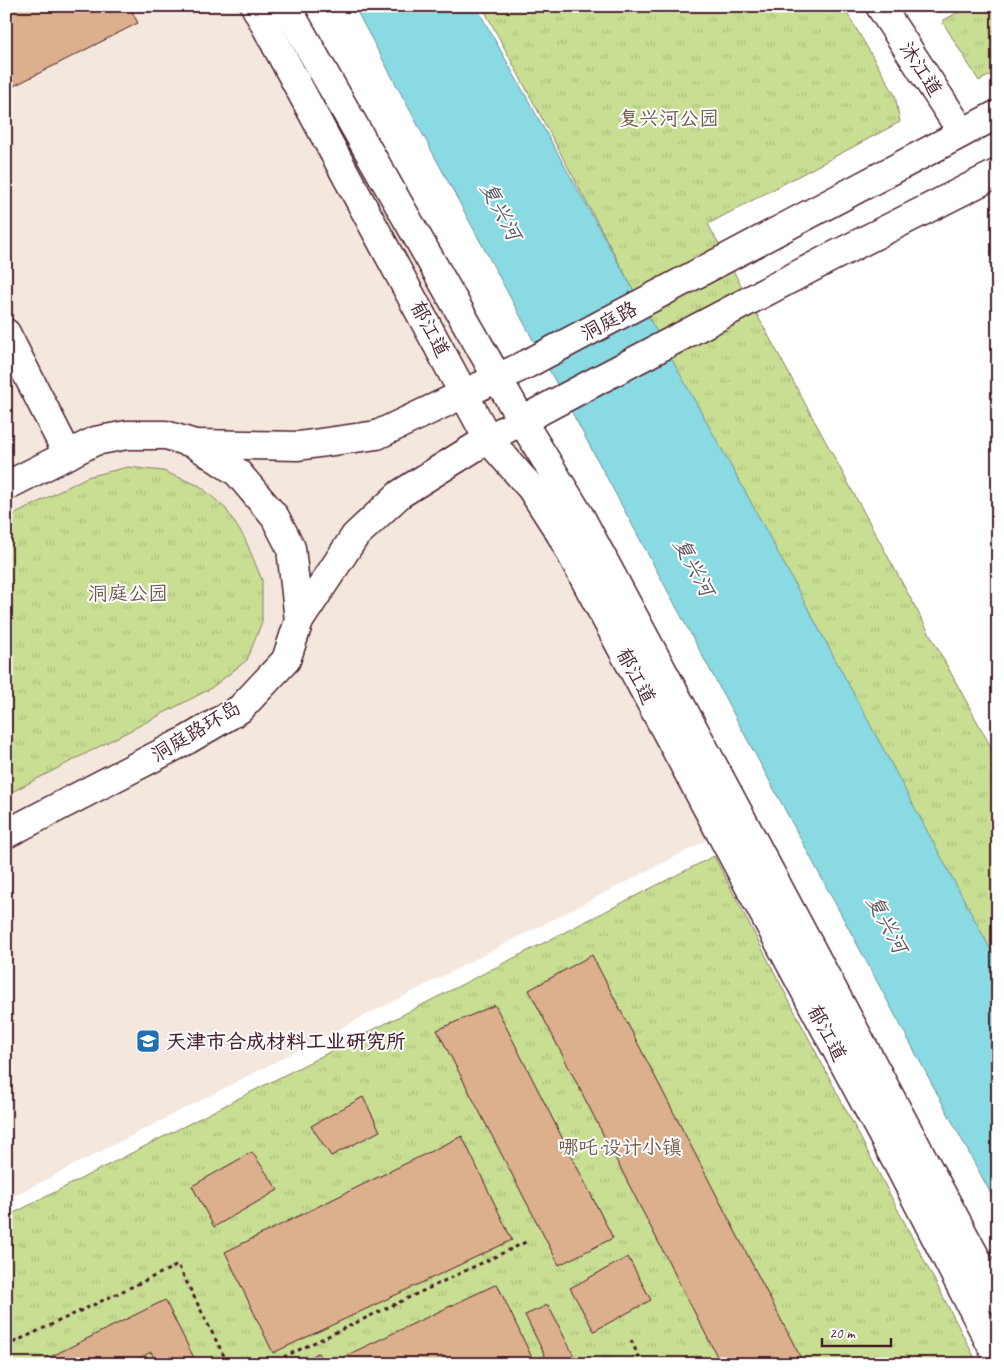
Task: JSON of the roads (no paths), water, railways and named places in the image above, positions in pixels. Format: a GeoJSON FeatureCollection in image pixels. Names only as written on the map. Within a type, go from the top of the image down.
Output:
{"type":"FeatureCollection","features":[{"type":"Feature","properties":{"kind":"main road","name":"郁江道"},"geometry":{"type":"LineString","coordinates":[[255,6],[488,439],[531,488],[560,533],[896,1162],[998,1358]]}},
{"type":"Feature","properties":{"kind":"main road","name":"郁江道"},"geometry":{"type":"LineString","coordinates":[[286,6],[522,422],[581,518],[998,1300]]}},
{"type":"Feature","properties":{"kind":"main road","name":"沐江道"},"geometry":{"type":"LineString","coordinates":[[880,6],[962,132]]}},
{"type":"Feature","properties":{"kind":"main road","name":"洞庭路"},"geometry":{"type":"LineString","coordinates":[[196,444],[298,446],[377,435],[527,364],[998,114]]}},
{"type":"Feature","properties":{"kind":"main road"},"geometry":{"type":"LineString","coordinates":[[299,621],[355,536],[400,494],[488,439],[522,422],[551,404],[826,260],[995,179]]}},
{"type":"Feature","properties":{"kind":"main road"},"geometry":{"type":"LineString","coordinates":[[6,333],[68,455]]}},
{"type":"Feature","properties":{"kind":"main road","name":"洞庭路环岛"},"geometry":{"type":"LineString","coordinates":[[6,486],[95,441],[127,435],[166,435],[196,444],[237,472],[275,517],[291,548],[299,621],[286,660],[240,709],[187,740],[6,834]]}},
{"type":"Feature","properties":{"kind":"water","name":"复兴河"},"geometry":{"type":"Polygon","coordinates":[[[354,6],[476,6],[746,493],[998,963],[998,1207],[354,6]]]}},
{"type":"Feature","properties":{"kind":"place","name":"天津市合成材料工业研究所"},"geometry":{"type":"Point","coordinates":[148,1041]}},
{"type":"Feature","properties":{"kind":"park label","name":"复兴河公园"},"geometry":{"type":"Point","coordinates":[669,118]}},
{"type":"Feature","properties":{"kind":"park label","name":"洞庭公园"},"geometry":{"type":"Point","coordinates":[128,593]}},
{"type":"Feature","properties":{"kind":"park label","name":"哪吒·设计小镇"},"geometry":{"type":"Point","coordinates":[620,1147]}}]}
